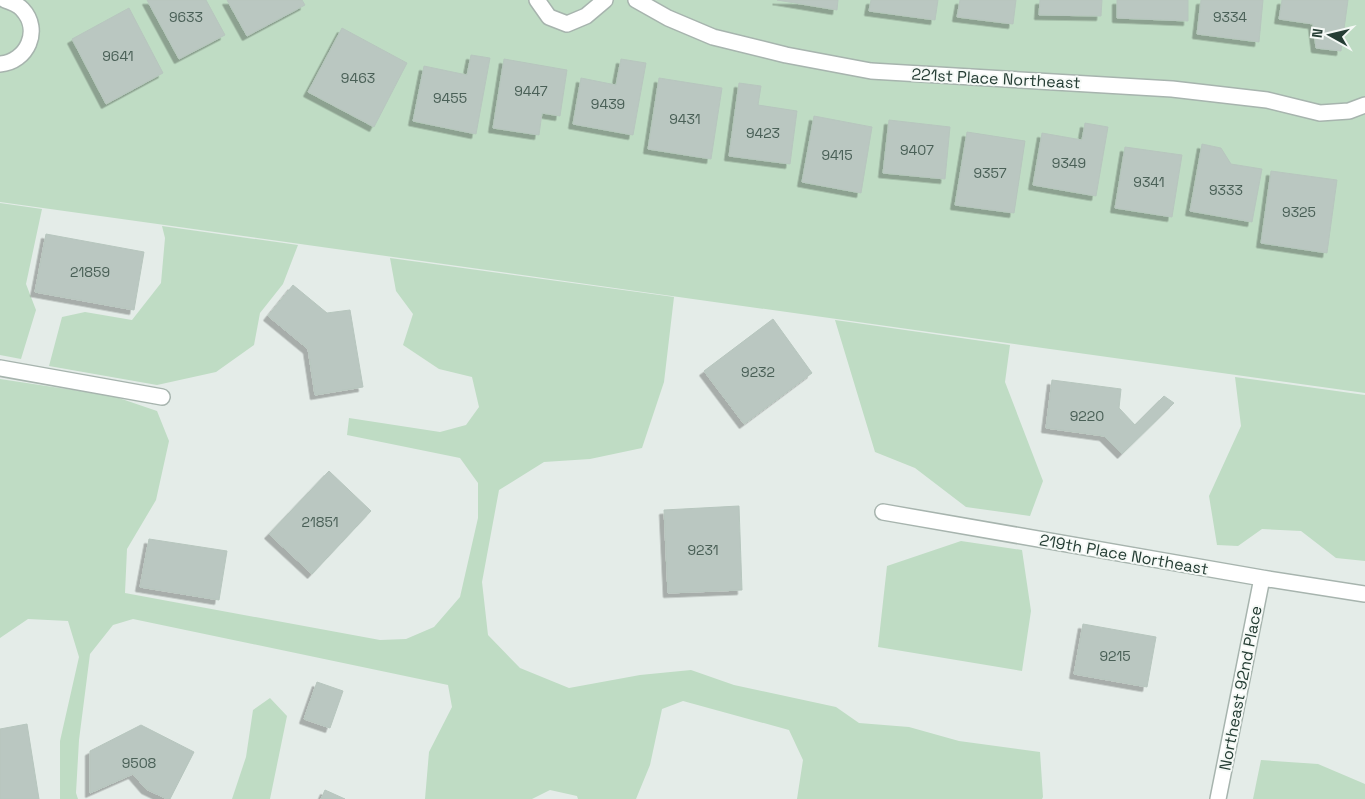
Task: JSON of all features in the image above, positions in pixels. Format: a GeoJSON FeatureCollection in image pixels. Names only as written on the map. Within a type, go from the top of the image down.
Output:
{"type":"FeatureCollection","features":[{"type":"Feature","properties":{"kind":"street"},"geometry":{"type":"LineString","coordinates":[[0,64],[7,64],[17,59],[25,51],[30,41],[31,30],[28,19],[28,4],[5,0]]}},
{"type":"Feature","properties":{"kind":"street"},"geometry":{"type":"LineString","coordinates":[[537,0],[548,18],[567,24],[586,16],[606,0]]}},
{"type":"Feature","properties":{"kind":"street","name":"221st Place Northeast"},"geometry":{"type":"LineString","coordinates":[[636,0],[668,18],[713,37],[786,55],[871,71],[1172,89],[1266,100],[1320,113],[1349,111],[1365,105]]}},
{"type":"Feature","properties":{"kind":"street"},"geometry":{"type":"LineString","coordinates":[[0,368],[162,397]]}},
{"type":"Feature","properties":{"kind":"street","name":"219th Place Northeast"},"geometry":{"type":"LineString","coordinates":[[883,512],[1262,578],[1365,594]]}},
{"type":"Feature","properties":{"kind":"street","name":"Northeast 92nd Place"},"geometry":{"type":"LineString","coordinates":[[1218,799],[1262,578]]}},
{"type":"Feature","properties":{"kind":"green space"},"geometry":{"type":"Polygon","coordinates":[[[0,0],[1365,0],[1365,393],[0,202],[0,0]]]}},
{"type":"Feature","properties":{"kind":"green space"},"geometry":{"type":"Polygon","coordinates":[[[0,203],[42,209],[26,284],[36,310],[21,359],[0,355],[0,203]]]}},
{"type":"Feature","properties":{"kind":"green space"},"geometry":{"type":"Polygon","coordinates":[[[162,226],[298,245],[283,284],[260,313],[254,345],[216,372],[157,385],[49,366],[62,317],[85,312],[132,320],[161,283],[165,238],[162,226]]]}},
{"type":"Feature","properties":{"kind":"green space"},"geometry":{"type":"Polygon","coordinates":[[[390,258],[674,297],[664,382],[642,448],[590,459],[544,462],[499,490],[482,582],[488,635],[520,668],[569,688],[640,675],[691,670],[734,685],[836,707],[859,723],[909,727],[959,741],[1040,752],[1042,799],[797,799],[803,760],[789,730],[683,701],[662,709],[650,765],[636,799],[578,799],[577,796],[550,790],[532,799],[425,799],[429,752],[452,707],[448,685],[133,619],[113,625],[90,654],[79,740],[76,793],[78,799],[60,799],[60,741],[79,657],[68,621],[28,619],[0,638],[0,379],[113,396],[157,411],[169,441],[156,500],[127,549],[125,593],[380,640],[406,639],[434,627],[460,597],[478,518],[478,483],[460,458],[347,435],[349,418],[440,432],[466,425],[479,407],[472,377],[439,369],[403,345],[413,314],[396,291],[390,258]]]}},
{"type":"Feature","properties":{"kind":"green space"},"geometry":{"type":"Polygon","coordinates":[[[835,320],[1010,345],[1005,382],[1043,481],[1030,516],[966,507],[915,468],[875,452],[835,320]]]}},
{"type":"Feature","properties":{"kind":"green space"},"geometry":{"type":"Polygon","coordinates":[[[1235,377],[1365,395],[1365,561],[1336,558],[1301,531],[1262,529],[1238,546],[1217,545],[1209,496],[1241,426],[1235,377]]]}},
{"type":"Feature","properties":{"kind":"green space"},"geometry":{"type":"Polygon","coordinates":[[[961,541],[1022,550],[1031,611],[1022,671],[878,647],[887,566],[961,541]]]}},
{"type":"Feature","properties":{"kind":"green space"},"geometry":{"type":"Polygon","coordinates":[[[270,698],[287,716],[270,799],[232,799],[246,757],[253,710],[270,698]]]}},
{"type":"Feature","properties":{"kind":"green space"},"geometry":{"type":"Polygon","coordinates":[[[1261,760],[1318,764],[1365,784],[1365,799],[1253,799],[1261,760]]]}},
{"type":"Feature","properties":{"kind":"building"},"geometry":{"type":"Polygon","coordinates":[[[147,0],[206,0],[225,35],[179,59],[147,0]]]}},
{"type":"Feature","properties":{"kind":"building"},"geometry":{"type":"Polygon","coordinates":[[[227,0],[302,0],[305,5],[247,36],[227,0]]]}},
{"type":"Feature","properties":{"kind":"building"},"geometry":{"type":"Polygon","coordinates":[[[777,0],[838,0],[837,10],[777,0]]]}},
{"type":"Feature","properties":{"kind":"building"},"geometry":{"type":"Polygon","coordinates":[[[871,0],[938,0],[935,20],[869,11],[871,0]]]}},
{"type":"Feature","properties":{"kind":"building"},"geometry":{"type":"Polygon","coordinates":[[[960,0],[1016,0],[1013,24],[957,17],[960,0]]]}},
{"type":"Feature","properties":{"kind":"building"},"geometry":{"type":"Polygon","coordinates":[[[1040,0],[1102,0],[1101,16],[1039,15],[1040,0]]]}},
{"type":"Feature","properties":{"kind":"building"},"geometry":{"type":"Polygon","coordinates":[[[1117,0],[1188,0],[1188,21],[1117,18],[1117,0]]]}},
{"type":"Feature","properties":{"kind":"building"},"geometry":{"type":"Polygon","coordinates":[[[1201,0],[1263,0],[1259,42],[1197,34],[1201,0]]]}},
{"type":"Feature","properties":{"kind":"building"},"geometry":{"type":"Polygon","coordinates":[[[1282,0],[1348,0],[1341,51],[1316,48],[1313,24],[1279,19],[1282,0]]]}},
{"type":"Feature","properties":{"kind":"building"},"geometry":{"type":"Polygon","coordinates":[[[129,8],[163,73],[106,104],[72,39],[129,8]]]}},
{"type":"Feature","properties":{"kind":"building"},"geometry":{"type":"Polygon","coordinates":[[[342,28],[407,63],[374,127],[308,92],[342,28]]]}},
{"type":"Feature","properties":{"kind":"building"},"geometry":{"type":"Polygon","coordinates":[[[471,55],[490,58],[476,134],[413,121],[424,66],[467,75],[471,55]]]}},
{"type":"Feature","properties":{"kind":"building"},"geometry":{"type":"Polygon","coordinates":[[[504,59],[567,70],[560,116],[542,113],[539,135],[493,128],[504,59]]]}},
{"type":"Feature","properties":{"kind":"building"},"geometry":{"type":"Polygon","coordinates":[[[621,59],[646,63],[633,135],[573,124],[581,78],[616,85],[621,59]]]}},
{"type":"Feature","properties":{"kind":"building"},"geometry":{"type":"Polygon","coordinates":[[[659,78],[722,88],[711,159],[648,149],[659,78]]]}},
{"type":"Feature","properties":{"kind":"building"},"geometry":{"type":"Polygon","coordinates":[[[739,83],[761,86],[758,105],[797,111],[790,164],[729,156],[739,83]]]}},
{"type":"Feature","properties":{"kind":"building"},"geometry":{"type":"Polygon","coordinates":[[[814,116],[872,127],[861,193],[802,182],[814,116]]]}},
{"type":"Feature","properties":{"kind":"building"},"geometry":{"type":"Polygon","coordinates":[[[889,120],[950,127],[945,179],[883,173],[889,120]]]}},
{"type":"Feature","properties":{"kind":"building"},"geometry":{"type":"Polygon","coordinates":[[[1085,123],[1108,127],[1096,196],[1033,185],[1042,133],[1082,140],[1085,123]]]}},
{"type":"Feature","properties":{"kind":"building"},"geometry":{"type":"Polygon","coordinates":[[[967,132],[1025,141],[1014,213],[955,205],[967,132]]]}},
{"type":"Feature","properties":{"kind":"building"},"geometry":{"type":"Polygon","coordinates":[[[1202,144],[1221,148],[1231,164],[1262,169],[1252,222],[1190,211],[1202,144]]]}},
{"type":"Feature","properties":{"kind":"building"},"geometry":{"type":"Polygon","coordinates":[[[1125,147],[1182,155],[1172,217],[1115,208],[1125,147]]]}},
{"type":"Feature","properties":{"kind":"building"},"geometry":{"type":"Polygon","coordinates":[[[1271,171],[1337,180],[1327,253],[1261,243],[1271,171]]]}},
{"type":"Feature","properties":{"kind":"building"},"geometry":{"type":"Polygon","coordinates":[[[46,234],[144,252],[134,310],[35,292],[46,234]]]}},
{"type":"Feature","properties":{"kind":"building"},"geometry":{"type":"Polygon","coordinates":[[[293,285],[327,313],[350,310],[363,387],[315,395],[308,349],[268,316],[293,285]]]}},
{"type":"Feature","properties":{"kind":"building"},"geometry":{"type":"Polygon","coordinates":[[[773,319],[812,373],[744,424],[704,371],[773,319]]]}},
{"type":"Feature","properties":{"kind":"building"},"geometry":{"type":"Polygon","coordinates":[[[1052,380],[1121,389],[1119,408],[1135,425],[1164,396],[1174,403],[1122,454],[1104,436],[1046,428],[1052,380]]]}},
{"type":"Feature","properties":{"kind":"building"},"geometry":{"type":"Polygon","coordinates":[[[329,471],[371,511],[312,574],[269,534],[329,471]]]}},
{"type":"Feature","properties":{"kind":"building"},"geometry":{"type":"Polygon","coordinates":[[[739,506],[742,590],[668,593],[664,510],[739,506]]]}},
{"type":"Feature","properties":{"kind":"building"},"geometry":{"type":"Polygon","coordinates":[[[149,539],[227,551],[219,600],[140,587],[149,539]]]}},
{"type":"Feature","properties":{"kind":"building"},"geometry":{"type":"Polygon","coordinates":[[[1083,624],[1156,637],[1147,687],[1074,674],[1083,624]]]}},
{"type":"Feature","properties":{"kind":"building"},"geometry":{"type":"Polygon","coordinates":[[[317,682],[343,691],[330,728],[304,719],[317,682]]]}},
{"type":"Feature","properties":{"kind":"building"},"geometry":{"type":"Polygon","coordinates":[[[27,724],[39,799],[0,799],[0,729],[27,724]]]}},
{"type":"Feature","properties":{"kind":"building"},"geometry":{"type":"Polygon","coordinates":[[[141,725],[194,752],[170,799],[146,789],[133,774],[90,793],[90,751],[141,725]]]}},
{"type":"Feature","properties":{"kind":"building"},"geometry":{"type":"Polygon","coordinates":[[[325,790],[345,799],[321,799],[325,790]]]}}]}
